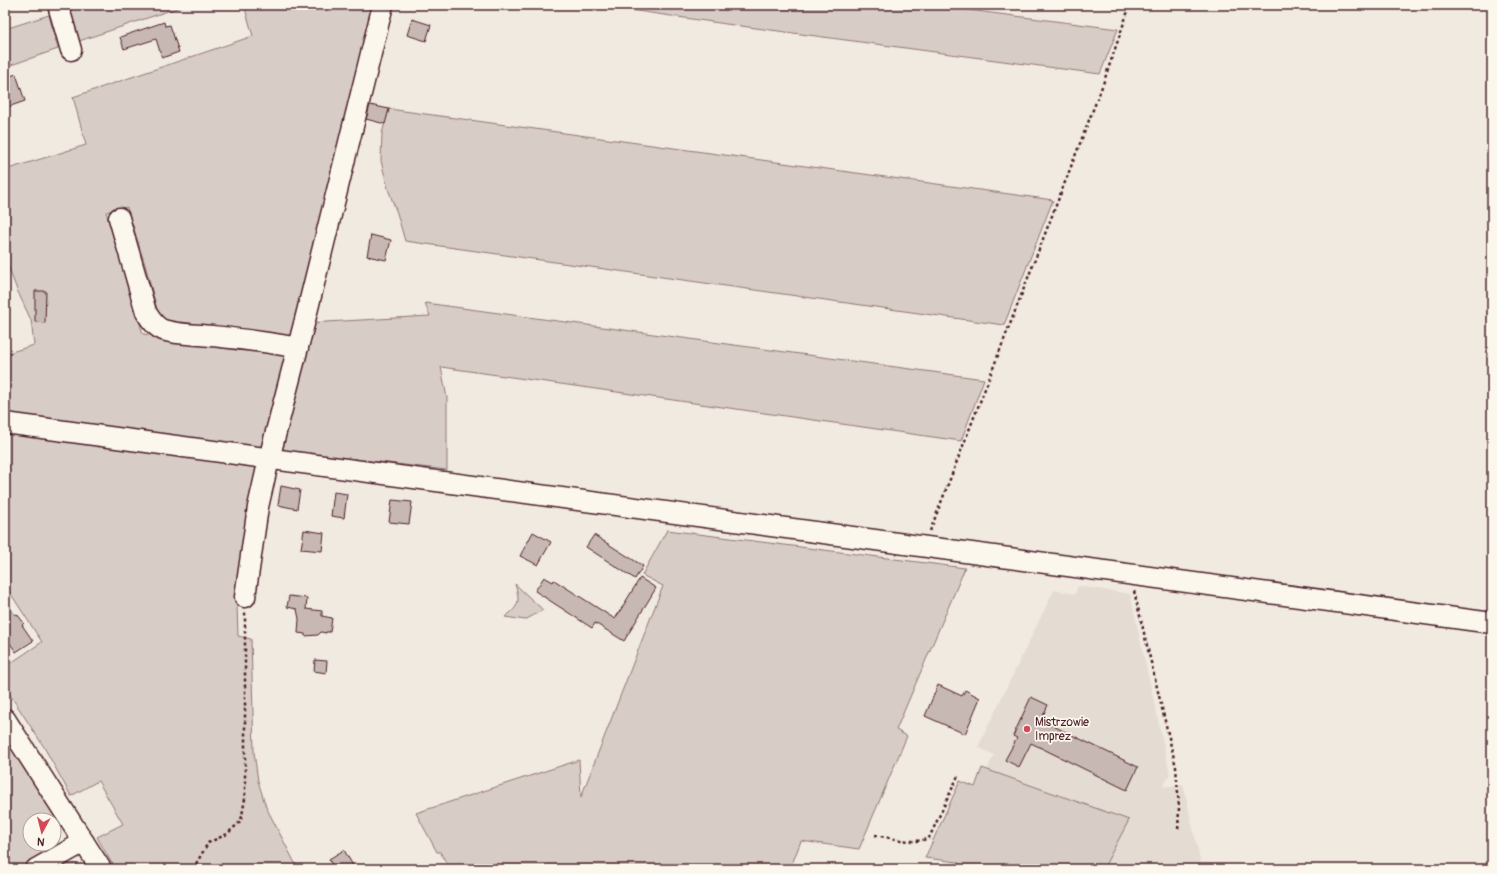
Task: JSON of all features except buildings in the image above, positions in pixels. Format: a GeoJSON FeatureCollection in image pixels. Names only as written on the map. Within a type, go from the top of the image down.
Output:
{"type":"FeatureCollection","features":[{"type":"Feature","properties":{"kind":"street"},"geometry":{"type":"LineString","coordinates":[[58,5],[70,50]]}},
{"type":"Feature","properties":{"kind":"street"},"geometry":{"type":"LineString","coordinates":[[245,597],[258,507],[269,459],[383,5]]}},
{"type":"Feature","properties":{"kind":"street"},"geometry":{"type":"LineString","coordinates":[[119,218],[146,312],[151,321],[161,329],[171,332],[298,348]]}},
{"type":"Feature","properties":{"kind":"street"},"geometry":{"type":"LineString","coordinates":[[5,423],[1492,623]]}},
{"type":"Feature","properties":{"kind":"street"},"geometry":{"type":"LineString","coordinates":[[5,719],[101,869]]}},
{"type":"Feature","properties":{"kind":"street"},"geometry":{"type":"LineString","coordinates":[[36,869],[84,842]]}},
{"type":"Feature","properties":{"kind":"path"},"geometry":{"type":"LineString","coordinates":[[924,546],[1103,84],[1130,5]]}},
{"type":"Feature","properties":{"kind":"path"},"geometry":{"type":"LineString","coordinates":[[1130,574],[1176,767],[1179,807],[1178,832]]}},
{"type":"Feature","properties":{"kind":"path"},"geometry":{"type":"LineString","coordinates":[[193,869],[208,843],[227,834],[240,821],[245,799],[245,597]]}},
{"type":"Feature","properties":{"kind":"path"},"geometry":{"type":"LineString","coordinates":[[875,835],[915,841],[929,838],[958,776]]}},
{"type":"Feature","properties":{"kind":"shaded area"},"geometry":{"type":"Polygon","coordinates":[[[68,5],[186,5],[79,41],[68,5]]]}},
{"type":"Feature","properties":{"kind":"shaded area"},"geometry":{"type":"Polygon","coordinates":[[[244,5],[375,5],[291,341],[173,327],[159,317],[146,268],[127,207],[106,212],[143,334],[289,351],[262,450],[65,421],[5,416],[5,354],[34,345],[31,320],[17,290],[5,258],[5,170],[86,145],[73,97],[253,36],[244,5]]]}},
{"type":"Feature","properties":{"kind":"shaded area"},"geometry":{"type":"Polygon","coordinates":[[[596,5],[928,5],[1118,29],[1100,74],[596,5]]]}},
{"type":"Feature","properties":{"kind":"shaded area"},"geometry":{"type":"Polygon","coordinates":[[[49,15],[58,49],[5,67],[5,29],[49,15]]]}},
{"type":"Feature","properties":{"kind":"shaded area"},"geometry":{"type":"Polygon","coordinates":[[[389,109],[1053,200],[1004,325],[405,241],[388,189],[381,161],[382,133],[389,109]]]}},
{"type":"Feature","properties":{"kind":"shaded area"},"geometry":{"type":"Polygon","coordinates":[[[425,303],[984,379],[961,441],[441,367],[447,398],[447,470],[278,450],[309,323],[430,316],[425,303]]]}},
{"type":"Feature","properties":{"kind":"shaded area"},"geometry":{"type":"Polygon","coordinates":[[[5,432],[258,467],[241,585],[237,603],[238,636],[251,639],[254,752],[258,781],[266,807],[298,869],[115,869],[97,837],[123,824],[98,781],[71,796],[44,747],[5,687],[5,667],[42,642],[5,585],[5,432]]]}},
{"type":"Feature","properties":{"kind":"shaded area"},"geometry":{"type":"Polygon","coordinates":[[[667,530],[965,568],[896,730],[907,736],[859,849],[801,841],[790,869],[450,869],[440,852],[437,852],[416,813],[579,760],[581,797],[663,586],[642,575],[667,530]]]}},
{"type":"Feature","properties":{"kind":"shaded area"},"geometry":{"type":"Polygon","coordinates":[[[515,584],[543,610],[525,620],[505,617],[514,610],[518,603],[518,595],[515,584]]]}},
{"type":"Feature","properties":{"kind":"shaded area"},"geometry":{"type":"Polygon","coordinates":[[[1078,586],[1130,594],[1170,774],[1163,787],[1183,784],[1202,869],[1103,869],[1128,820],[987,770],[994,755],[978,747],[1054,590],[1075,594],[1078,586]]]}},
{"type":"Feature","properties":{"kind":"shaded area"},"geometry":{"type":"Polygon","coordinates":[[[5,732],[56,812],[22,812],[22,852],[45,852],[37,859],[26,865],[13,869],[5,869],[5,732]]]}},
{"type":"Feature","properties":{"kind":"shaded area"},"geometry":{"type":"Polygon","coordinates":[[[982,768],[1129,820],[1103,869],[960,869],[958,862],[925,858],[960,781],[975,787],[982,768]]]}},
{"type":"Feature","properties":{"kind":"shaded area"},"geometry":{"type":"Polygon","coordinates":[[[75,864],[89,869],[56,869],[65,865],[75,864]]]}},
{"type":"Feature","properties":{"kind":"place","name":"Mistrzowie Imprez"},"geometry":{"type":"Point","coordinates":[1027,729]}}]}
